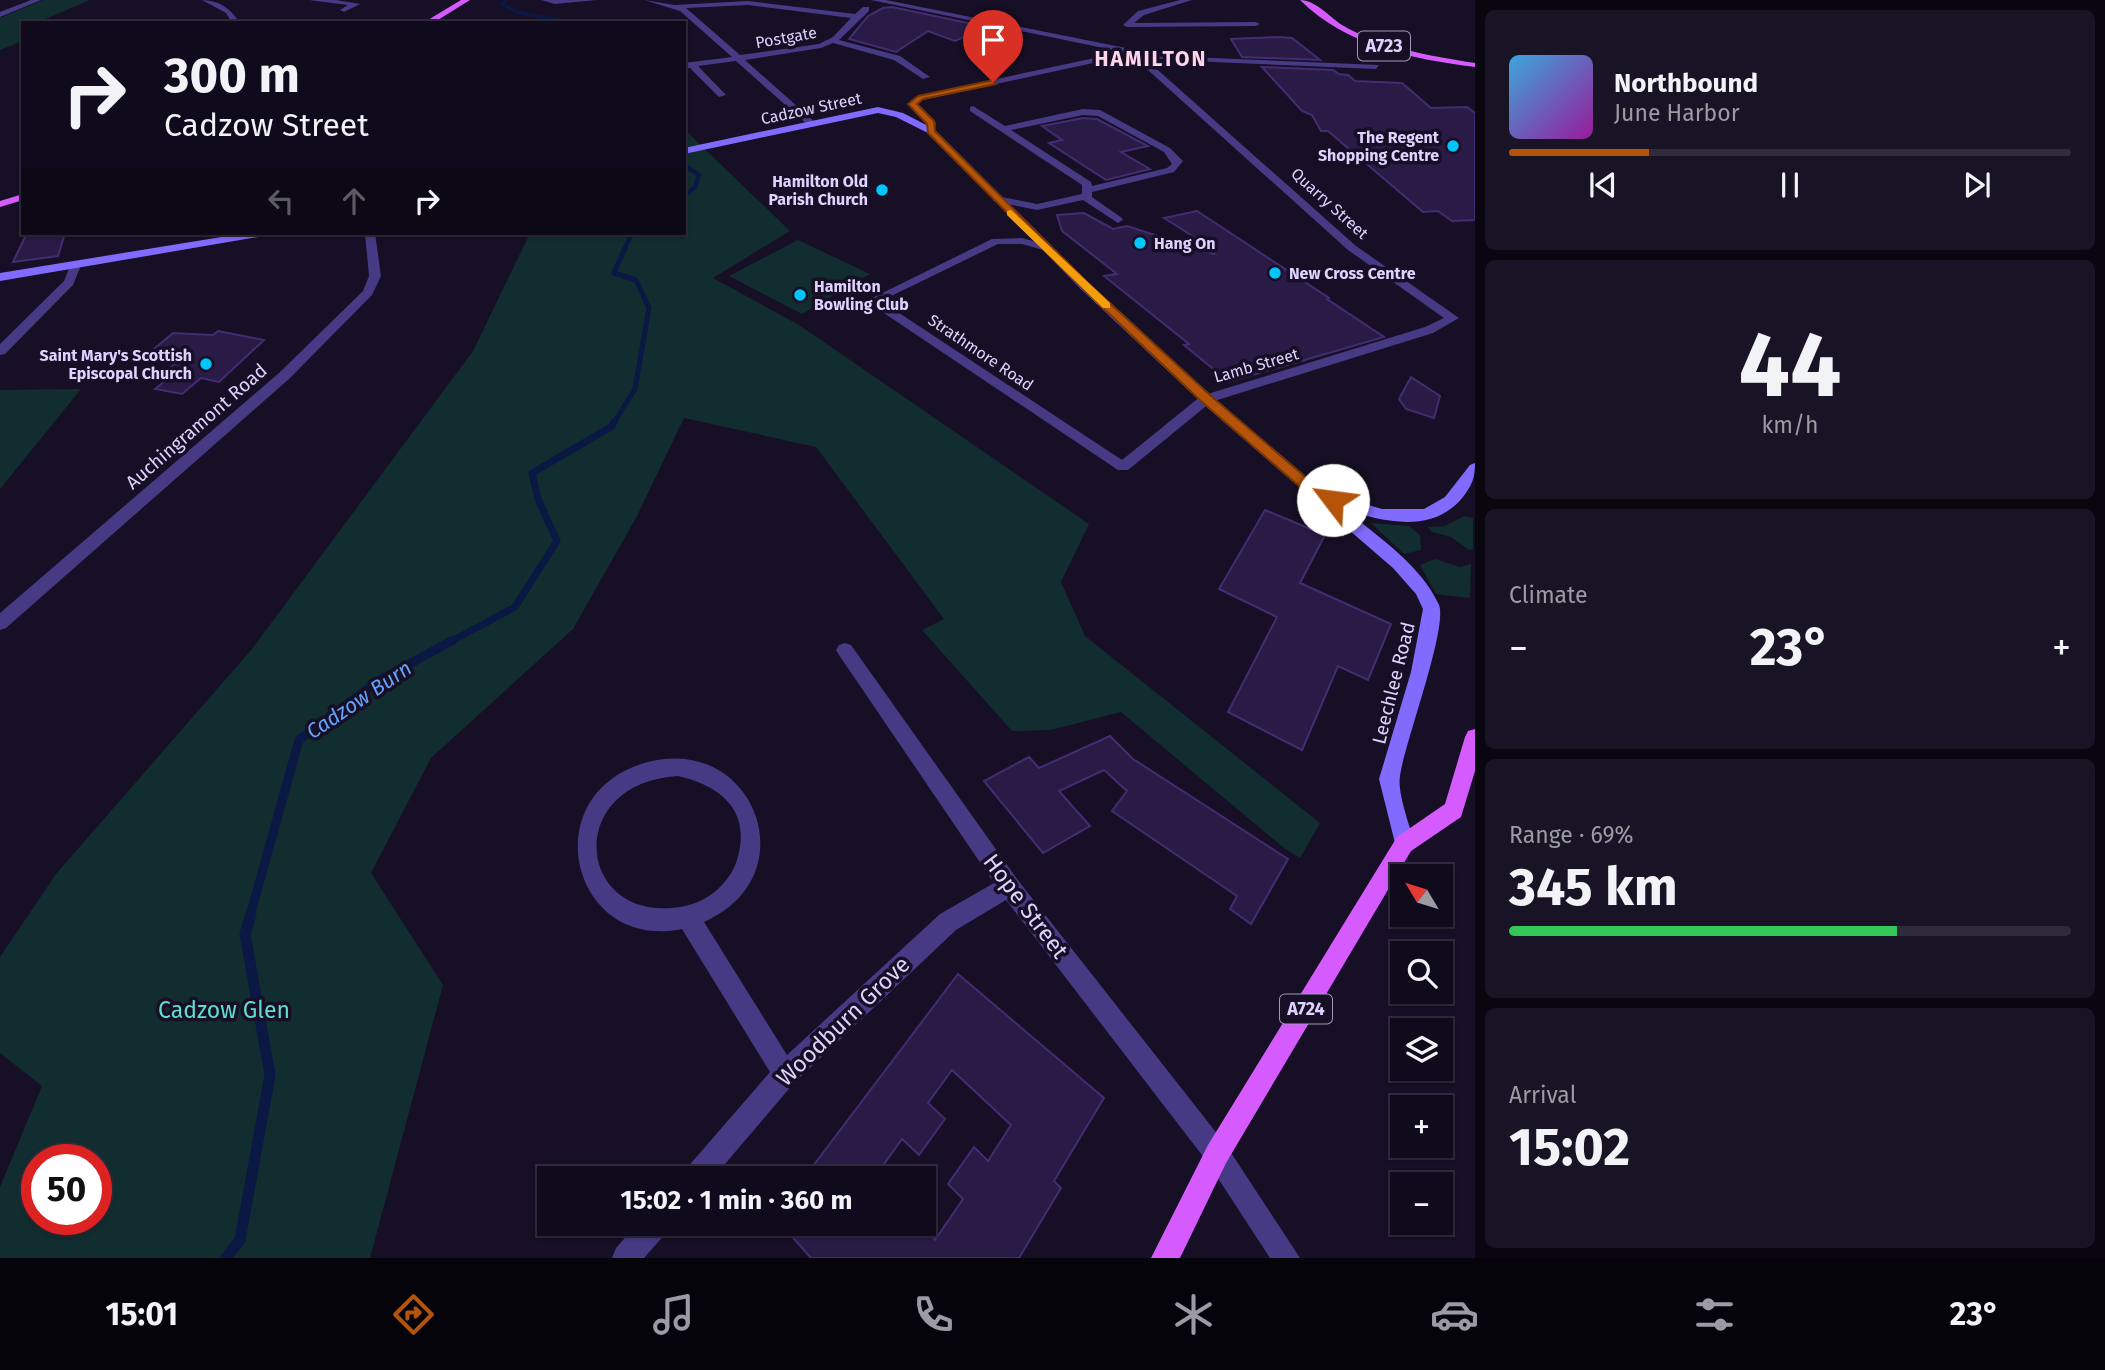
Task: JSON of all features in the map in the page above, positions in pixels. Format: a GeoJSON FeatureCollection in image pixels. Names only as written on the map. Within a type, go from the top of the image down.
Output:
{"type":"FeatureCollection","features":[{"type":"Feature","properties":{"kind":"main road"},"geometry":{"type":"LineString","coordinates":[[430,21],[466,0]]}},
{"type":"Feature","properties":{"kind":"main road","name":"A723"},"geometry":{"type":"LineString","coordinates":[[1304,0],[1328,20],[1365,40],[1422,56],[1475,65]]}},
{"type":"Feature","properties":{"kind":"main road","name":"A723"},"geometry":{"type":"LineString","coordinates":[[1331,9],[1350,25],[1393,43],[1475,59]]}},
{"type":"Feature","properties":{"kind":"main road","name":"Cadzow Street"},"geometry":{"type":"LineString","coordinates":[[686,151],[878,110],[889,110],[908,117],[931,131]]}},
{"type":"Feature","properties":{"kind":"main road","name":"Leechlee Road"},"geometry":{"type":"LineString","coordinates":[[931,131],[1020,222],[1206,399],[1399,564],[1422,590],[1432,609],[1420,672],[1388,779],[1404,844]]}},
{"type":"Feature","properties":{"kind":"main road"},"geometry":{"type":"LineString","coordinates":[[0,204],[21,198]]}},
{"type":"Feature","properties":{"kind":"main road"},"geometry":{"type":"LineString","coordinates":[[0,277],[252,235]]}},
{"type":"Feature","properties":{"kind":"main road","name":"Leechlee Road"},"geometry":{"type":"LineString","coordinates":[[1318,495],[1370,511],[1412,517],[1439,510],[1454,498],[1475,468]]}},
{"type":"Feature","properties":{"kind":"main road","name":"A724"},"geometry":{"type":"LineString","coordinates":[[1165,1258],[1217,1154],[1404,844],[1454,810],[1475,737]]}},
{"type":"Feature","properties":{"kind":"street"},"geometry":{"type":"LineString","coordinates":[[0,15],[37,0]]}},
{"type":"Feature","properties":{"kind":"street"},"geometry":{"type":"LineString","coordinates":[[206,0],[229,12],[233,21]]}},
{"type":"Feature","properties":{"kind":"street"},"geometry":{"type":"LineString","coordinates":[[313,0],[356,4],[344,10]]}},
{"type":"Feature","properties":{"kind":"street"},"geometry":{"type":"LineString","coordinates":[[545,0],[593,0]]}},
{"type":"Feature","properties":{"kind":"street"},"geometry":{"type":"LineString","coordinates":[[648,0],[678,6],[730,4],[825,11],[855,16]]}},
{"type":"Feature","properties":{"kind":"street"},"geometry":{"type":"LineString","coordinates":[[1188,0],[1175,1],[1141,13],[1128,28],[1256,24]]}},
{"type":"Feature","properties":{"kind":"street"},"geometry":{"type":"LineString","coordinates":[[877,1],[1133,47],[1166,58],[1376,67]]}},
{"type":"Feature","properties":{"kind":"street"},"geometry":{"type":"LineString","coordinates":[[678,6],[812,124]]}},
{"type":"Feature","properties":{"kind":"street","name":"Postgate"},"geometry":{"type":"LineString","coordinates":[[688,66],[806,49],[834,41],[843,34],[855,16],[866,9]]}},
{"type":"Feature","properties":{"kind":"street"},"geometry":{"type":"LineString","coordinates":[[834,41],[897,58],[926,77]]}},
{"type":"Feature","properties":{"kind":"street"},"geometry":{"type":"LineString","coordinates":[[931,131],[931,123],[912,104],[920,98],[1133,47]]}},
{"type":"Feature","properties":{"kind":"street","name":"Quarry Street"},"geometry":{"type":"LineString","coordinates":[[1133,47],[1352,248],[1453,318],[1429,330],[1379,346]]}},
{"type":"Feature","properties":{"kind":"street"},"geometry":{"type":"LineString","coordinates":[[688,66],[722,95]]}},
{"type":"Feature","properties":{"kind":"street"},"geometry":{"type":"LineString","coordinates":[[973,109],[1087,184],[1087,193],[1118,220]]}},
{"type":"Feature","properties":{"kind":"street"},"geometry":{"type":"LineString","coordinates":[[1004,129],[1083,112],[1100,113],[1167,149],[1178,161],[1170,170],[1037,207],[1020,222]]}},
{"type":"Feature","properties":{"kind":"street"},"geometry":{"type":"LineString","coordinates":[[997,199],[1037,207]]}},
{"type":"Feature","properties":{"kind":"street","name":"Auchingramont Road"},"geometry":{"type":"LineString","coordinates":[[0,624],[284,376],[339,323],[368,292],[374,276],[370,235]]}},
{"type":"Feature","properties":{"kind":"street","name":"Strathmore Road"},"geometry":{"type":"LineString","coordinates":[[1047,248],[1023,242],[996,241],[872,301],[1123,467]]}},
{"type":"Feature","properties":{"kind":"street"},"geometry":{"type":"LineString","coordinates":[[0,351],[69,282],[75,265]]}},
{"type":"Feature","properties":{"kind":"street","name":"Lamb Street"},"geometry":{"type":"LineString","coordinates":[[1123,467],[1206,399],[1379,346]]}},
{"type":"Feature","properties":{"kind":"street","name":"Hope Street"},"geometry":{"type":"LineString","coordinates":[[845,650],[1009,886],[1217,1154],[1286,1258]]}},
{"type":"Feature","properties":{"kind":"street"},"geometry":{"type":"LineString","coordinates":[[678,767],[704,773],[726,786],[743,806],[750,831],[749,858],[737,884],[716,904],[688,918],[658,921],[629,913],[605,897],[590,874],[586,847],[591,821],[604,797],[625,780],[651,769],[678,767]]}},
{"type":"Feature","properties":{"kind":"street","name":"Woodburn Grove"},"geometry":{"type":"LineString","coordinates":[[705,1166],[785,1074],[948,922],[1009,886]]}},
{"type":"Feature","properties":{"kind":"street"},"geometry":{"type":"LineString","coordinates":[[688,918],[785,1074]]}},
{"type":"Feature","properties":{"kind":"street"},"geometry":{"type":"LineString","coordinates":[[626,1258],[645,1236]]}},
{"type":"Feature","properties":{"kind":"green space"},"geometry":{"type":"Polygon","coordinates":[[[43,0],[90,0],[41,21],[21,21],[21,42],[0,50],[0,18],[43,0]]]}},
{"type":"Feature","properties":{"kind":"green space","name":"Cadzow Glen"},"geometry":{"type":"Polygon","coordinates":[[[686,131],[790,231],[713,278],[799,325],[1089,524],[1061,582],[1085,636],[1320,823],[1300,858],[1284,848],[1121,712],[1051,730],[1012,731],[922,630],[944,619],[816,447],[684,418],[637,516],[573,629],[431,758],[371,873],[443,985],[370,1258],[0,1258],[0,1187],[42,1086],[0,1053],[0,957],[56,874],[252,649],[473,351],[529,235],[686,235],[686,131]]]}},
{"type":"Feature","properties":{"kind":"green space","name":"Hamilton Bowling Club"},"geometry":{"type":"Polygon","coordinates":[[[798,240],[870,274],[802,314],[729,276],[798,240]]]}},
{"type":"Feature","properties":{"kind":"green space"},"geometry":{"type":"Polygon","coordinates":[[[81,389],[0,489],[0,390],[81,389]]]}},
{"type":"Feature","properties":{"kind":"green space"},"geometry":{"type":"Polygon","coordinates":[[[1464,516],[1473,518],[1473,549],[1469,550],[1451,537],[1432,532],[1428,527],[1445,526],[1464,516]]]}},
{"type":"Feature","properties":{"kind":"green space"},"geometry":{"type":"Polygon","coordinates":[[[1371,523],[1409,526],[1420,535],[1421,550],[1404,554],[1371,523]]]}},
{"type":"Feature","properties":{"kind":"green space"},"geometry":{"type":"Polygon","coordinates":[[[1435,559],[1460,567],[1471,564],[1470,598],[1436,594],[1420,565],[1435,559]]]}},
{"type":"Feature","properties":{"kind":"building"},"geometry":{"type":"Polygon","coordinates":[[[892,7],[987,27],[955,41],[928,31],[896,52],[849,39],[868,16],[883,8],[892,7]]]}},
{"type":"Feature","properties":{"kind":"building"},"geometry":{"type":"Polygon","coordinates":[[[1292,38],[1320,60],[1242,57],[1231,39],[1292,38]]]}},
{"type":"Feature","properties":{"kind":"building","name":"The Regent Shopping Centre"},"geometry":{"type":"Polygon","coordinates":[[[1262,67],[1333,70],[1348,75],[1355,81],[1402,83],[1431,108],[1467,107],[1475,113],[1475,220],[1452,221],[1438,211],[1423,212],[1328,131],[1321,131],[1312,115],[1302,111],[1262,67]]]}},
{"type":"Feature","properties":{"kind":"building"},"geometry":{"type":"Polygon","coordinates":[[[1083,118],[1097,119],[1148,146],[1121,152],[1150,169],[1106,180],[1049,143],[1062,140],[1042,126],[1083,118]]]}},
{"type":"Feature","properties":{"kind":"building"},"geometry":{"type":"Polygon","coordinates":[[[1197,211],[1384,337],[1229,382],[1184,345],[1189,344],[1104,276],[1117,274],[1062,231],[1057,215],[1084,213],[1113,229],[1127,226],[1214,254],[1216,251],[1164,218],[1197,211]]]}},
{"type":"Feature","properties":{"kind":"building"},"geometry":{"type":"Polygon","coordinates":[[[26,235],[64,235],[58,256],[13,262],[26,235]]]}},
{"type":"Feature","properties":{"kind":"building","name":"Saint Mary's Scottish Episcopal Church"},"geometry":{"type":"Polygon","coordinates":[[[218,331],[264,340],[219,382],[201,378],[182,394],[155,389],[165,381],[156,379],[178,361],[148,354],[173,333],[213,335],[218,331]]]}},
{"type":"Feature","properties":{"kind":"building"},"geometry":{"type":"Polygon","coordinates":[[[1411,377],[1440,396],[1434,418],[1406,409],[1399,399],[1411,377]]]}},
{"type":"Feature","properties":{"kind":"building"},"geometry":{"type":"Polygon","coordinates":[[[1265,510],[1325,535],[1300,583],[1391,624],[1368,680],[1338,666],[1302,750],[1228,712],[1277,617],[1219,589],[1265,510]]]}},
{"type":"Feature","properties":{"kind":"building"},"geometry":{"type":"Polygon","coordinates":[[[1110,736],[1133,759],[1288,859],[1251,924],[1230,909],[1237,896],[1112,811],[1127,791],[1104,770],[1059,791],[1090,826],[1043,853],[984,781],[1029,757],[1039,768],[1110,736]]]}},
{"type":"Feature","properties":{"kind":"building"},"geometry":{"type":"Polygon","coordinates":[[[958,974],[1104,1098],[1054,1181],[1061,1188],[1019,1258],[811,1258],[792,1236],[931,1236],[935,1240],[963,1199],[948,1184],[974,1147],[988,1161],[1011,1125],[952,1070],[928,1103],[945,1119],[919,1155],[902,1139],[883,1166],[813,1166],[958,974]]]}},
{"type":"Feature","properties":{"kind":"waterway","name":"Cadzow Burn"},"geometry":{"type":"LineString","coordinates":[[507,0],[502,4],[517,12],[562,21]]}},
{"type":"Feature","properties":{"kind":"waterway","name":"Cadzow Burn"},"geometry":{"type":"LineString","coordinates":[[686,166],[699,175],[695,187],[686,194]]}},
{"type":"Feature","properties":{"kind":"waterway","name":"Cadzow Burn"},"geometry":{"type":"LineString","coordinates":[[624,250],[631,235]]}},
{"type":"Feature","properties":{"kind":"waterway","name":"Cadzow Burn"},"geometry":{"type":"LineString","coordinates":[[613,424],[635,389],[649,308],[636,280],[614,273],[625,248]]}},
{"type":"Feature","properties":{"kind":"waterway","name":"Cadzow Burn"},"geometry":{"type":"LineString","coordinates":[[450,642],[515,607],[557,541],[538,499],[532,473],[611,427],[614,422]]}},
{"type":"Feature","properties":{"kind":"waterway","name":"Cadzow Burn"},"geometry":{"type":"LineString","coordinates":[[250,916],[299,740],[378,681],[453,640]]}},
{"type":"Feature","properties":{"kind":"waterway","name":"Cadzow Burn"},"geometry":{"type":"LineString","coordinates":[[226,1258],[240,1240],[270,1075],[245,934],[251,914]]}},
{"type":"Feature","properties":{"kind":"slow traffic"},"geometry":{"type":"LineString","coordinates":[[1011,213],[1107,306]]}},
{"type":"Feature","properties":{"kind":"place","name":"The Regent Shopping Centre"},"geometry":{"type":"Point","coordinates":[1453,146]}},
{"type":"Feature","properties":{"kind":"place","name":"Hamilton Old Parish Church"},"geometry":{"type":"Point","coordinates":[882,190]}},
{"type":"Feature","properties":{"kind":"place","name":"Hang On"},"geometry":{"type":"Point","coordinates":[1140,243]}},
{"type":"Feature","properties":{"kind":"place","name":"New Cross Centre"},"geometry":{"type":"Point","coordinates":[1275,273]}},
{"type":"Feature","properties":{"kind":"place","name":"Hamilton Bowling Club"},"geometry":{"type":"Point","coordinates":[800,295]}},
{"type":"Feature","properties":{"kind":"place","name":"Saint Mary's Scottish Episcopal Church"},"geometry":{"type":"Point","coordinates":[206,364]}},
{"type":"Feature","properties":{"kind":"district","name":"HAMILTON"},"geometry":{"type":"Point","coordinates":[1151,59]}},
{"type":"Feature","properties":{"kind":"route"},"geometry":{"type":"LineString","coordinates":[[993,82],[932,94],[912,104],[931,123],[931,131],[1085,286],[1206,399],[1318,495],[1333,500]]}}]}
